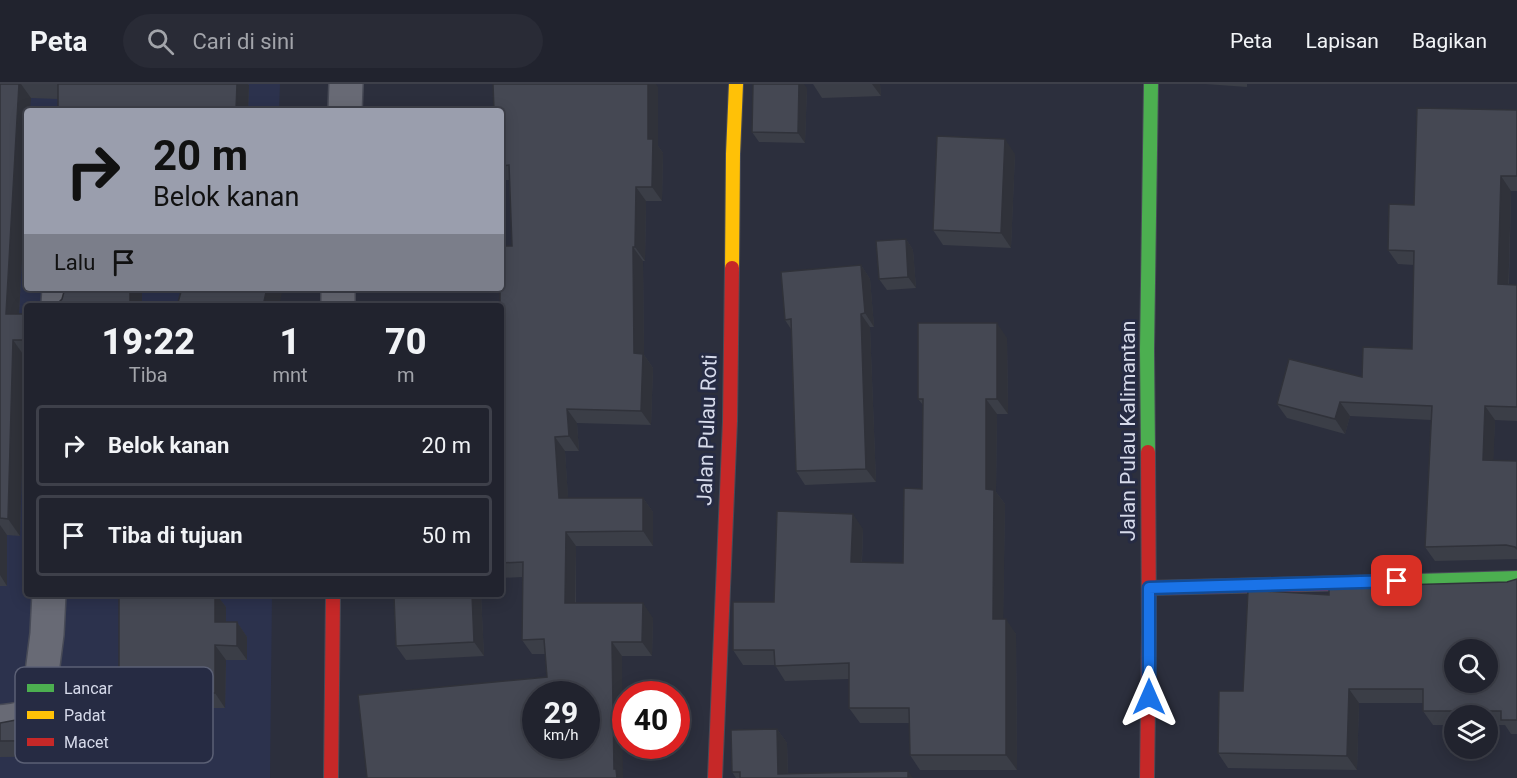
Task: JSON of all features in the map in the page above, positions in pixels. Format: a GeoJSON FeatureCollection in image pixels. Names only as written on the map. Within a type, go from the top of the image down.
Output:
{"type":"FeatureCollection","features":[{"type":"Feature","properties":{"kind":"street"},"geometry":{"type":"LineString","coordinates":[[345,108],[346,84]]}},
{"type":"Feature","properties":{"kind":"street","name":"Jalan Pulau Roti"},"geometry":{"type":"LineString","coordinates":[[715,778],[730,421],[736,84]]}},
{"type":"Feature","properties":{"kind":"street","name":"Jalan Pulau Kalimantan"},"geometry":{"type":"LineString","coordinates":[[1147,778],[1149,588],[1147,384],[1151,84]]}},
{"type":"Feature","properties":{"kind":"street"},"geometry":{"type":"LineString","coordinates":[[1149,588],[1517,578]]}},
{"type":"Feature","properties":{"kind":"street"},"geometry":{"type":"LineString","coordinates":[[43,667],[49,597]]}},
{"type":"Feature","properties":{"kind":"street"},"geometry":{"type":"LineString","coordinates":[[331,778],[333,597]]}},
{"type":"Feature","properties":{"kind":"street"},"geometry":{"type":"LineString","coordinates":[[0,722],[15,719]]}},
{"type":"Feature","properties":{"kind":"shaded area"},"geometry":{"type":"Polygon","coordinates":[[[0,84],[280,84],[279,108],[24,108],[24,291],[277,291],[276,303],[24,303],[24,597],[272,597],[270,778],[0,778],[0,84]]]}},
{"type":"Feature","properties":{"kind":"building"},"geometry":{"type":"Polygon","coordinates":[[[0,84],[19,84],[6,314],[24,314],[24,340],[13,340],[8,519],[0,518],[0,84]]]}},
{"type":"Feature","properties":{"kind":"building"},"geometry":{"type":"Polygon","coordinates":[[[58,84],[237,84],[236,108],[58,108],[58,84]]]}},
{"type":"Feature","properties":{"kind":"building"},"geometry":{"type":"Polygon","coordinates":[[[493,84],[648,84],[648,139],[653,139],[652,187],[636,187],[635,247],[633,247],[634,353],[643,354],[641,411],[567,409],[569,436],[555,437],[559,498],[643,498],[643,531],[566,532],[565,603],[643,603],[642,642],[612,642],[612,759],[617,778],[367,778],[358,695],[547,677],[544,639],[522,640],[523,562],[504,563],[504,303],[500,303],[500,291],[504,291],[504,246],[512,246],[509,165],[504,166],[504,108],[494,108],[493,84]]]}},
{"type":"Feature","properties":{"kind":"building"},"geometry":{"type":"Polygon","coordinates":[[[753,84],[799,84],[798,133],[752,132],[753,84]]]}},
{"type":"Feature","properties":{"kind":"building"},"geometry":{"type":"Polygon","coordinates":[[[1417,108],[1517,110],[1517,176],[1501,176],[1498,284],[1517,285],[1517,407],[1485,406],[1483,460],[1517,461],[1517,549],[1506,545],[1425,547],[1432,406],[1340,402],[1335,419],[1277,404],[1289,359],[1362,377],[1363,347],[1412,349],[1414,251],[1388,250],[1389,204],[1414,205],[1417,108]]]}},
{"type":"Feature","properties":{"kind":"building"},"geometry":{"type":"Polygon","coordinates":[[[937,136],[1005,139],[1001,233],[933,230],[937,136]]]}},
{"type":"Feature","properties":{"kind":"building"},"geometry":{"type":"Polygon","coordinates":[[[906,239],[908,277],[879,279],[876,241],[906,239]]]}},
{"type":"Feature","properties":{"kind":"building"},"geometry":{"type":"Polygon","coordinates":[[[861,265],[865,313],[861,314],[866,469],[796,471],[791,319],[785,320],[781,272],[861,265]]]}},
{"type":"Feature","properties":{"kind":"building"},"geometry":{"type":"Polygon","coordinates":[[[64,291],[130,291],[130,303],[58,303],[64,291]]]}},
{"type":"Feature","properties":{"kind":"building"},"geometry":{"type":"Polygon","coordinates":[[[181,291],[266,291],[264,303],[178,303],[181,291]]]}},
{"type":"Feature","properties":{"kind":"building"},"geometry":{"type":"Polygon","coordinates":[[[918,323],[997,323],[997,399],[986,399],[986,489],[994,490],[993,619],[1006,619],[1006,755],[910,755],[909,708],[849,708],[849,663],[775,666],[774,650],[733,650],[733,602],[774,602],[777,511],[853,514],[851,562],[903,563],[904,488],[922,489],[923,399],[918,399],[918,323]]]}},
{"type":"Feature","properties":{"kind":"building"},"geometry":{"type":"Polygon","coordinates":[[[1517,579],[1517,720],[1501,720],[1498,705],[1444,705],[1444,711],[1423,711],[1423,689],[1349,689],[1347,756],[1218,753],[1219,691],[1243,691],[1248,590],[1329,595],[1329,587],[1507,582],[1517,579]]]}},
{"type":"Feature","properties":{"kind":"building"},"geometry":{"type":"Polygon","coordinates":[[[119,597],[215,597],[215,622],[237,622],[237,646],[215,645],[215,693],[213,693],[213,667],[119,667],[119,597]]]}},
{"type":"Feature","properties":{"kind":"building"},"geometry":{"type":"Polygon","coordinates":[[[394,597],[472,597],[474,642],[396,646],[394,597]]]}},
{"type":"Feature","properties":{"kind":"building"},"geometry":{"type":"Polygon","coordinates":[[[15,720],[15,741],[0,741],[0,723],[15,720]]]}},
{"type":"Feature","properties":{"kind":"building"},"geometry":{"type":"Polygon","coordinates":[[[777,729],[778,774],[908,771],[908,778],[740,778],[740,772],[732,772],[731,730],[777,729]]]}},
{"type":"Feature","properties":{"kind":"traffic: fast"},"geometry":{"type":"LineString","coordinates":[[1148,452],[1147,350],[1151,84]]}},
{"type":"Feature","properties":{"kind":"traffic: fast"},"geometry":{"type":"LineString","coordinates":[[1385,582],[1517,578]]}},
{"type":"Feature","properties":{"kind":"traffic: slow"},"geometry":{"type":"LineString","coordinates":[[732,268],[736,84]]}},
{"type":"Feature","properties":{"kind":"traffic: jam"},"geometry":{"type":"LineString","coordinates":[[715,778],[730,421],[732,268]]}},
{"type":"Feature","properties":{"kind":"traffic: jam"},"geometry":{"type":"LineString","coordinates":[[1147,778],[1148,452]]}},
{"type":"Feature","properties":{"kind":"traffic: jam"},"geometry":{"type":"LineString","coordinates":[[1149,588],[1385,582]]}},
{"type":"Feature","properties":{"kind":"traffic: jam"},"geometry":{"type":"LineString","coordinates":[[331,778],[333,597]]}},
{"type":"Feature","properties":{"kind":"route"},"geometry":{"type":"LineString","coordinates":[[1149,697],[1149,588],[1397,581]]}}]}
